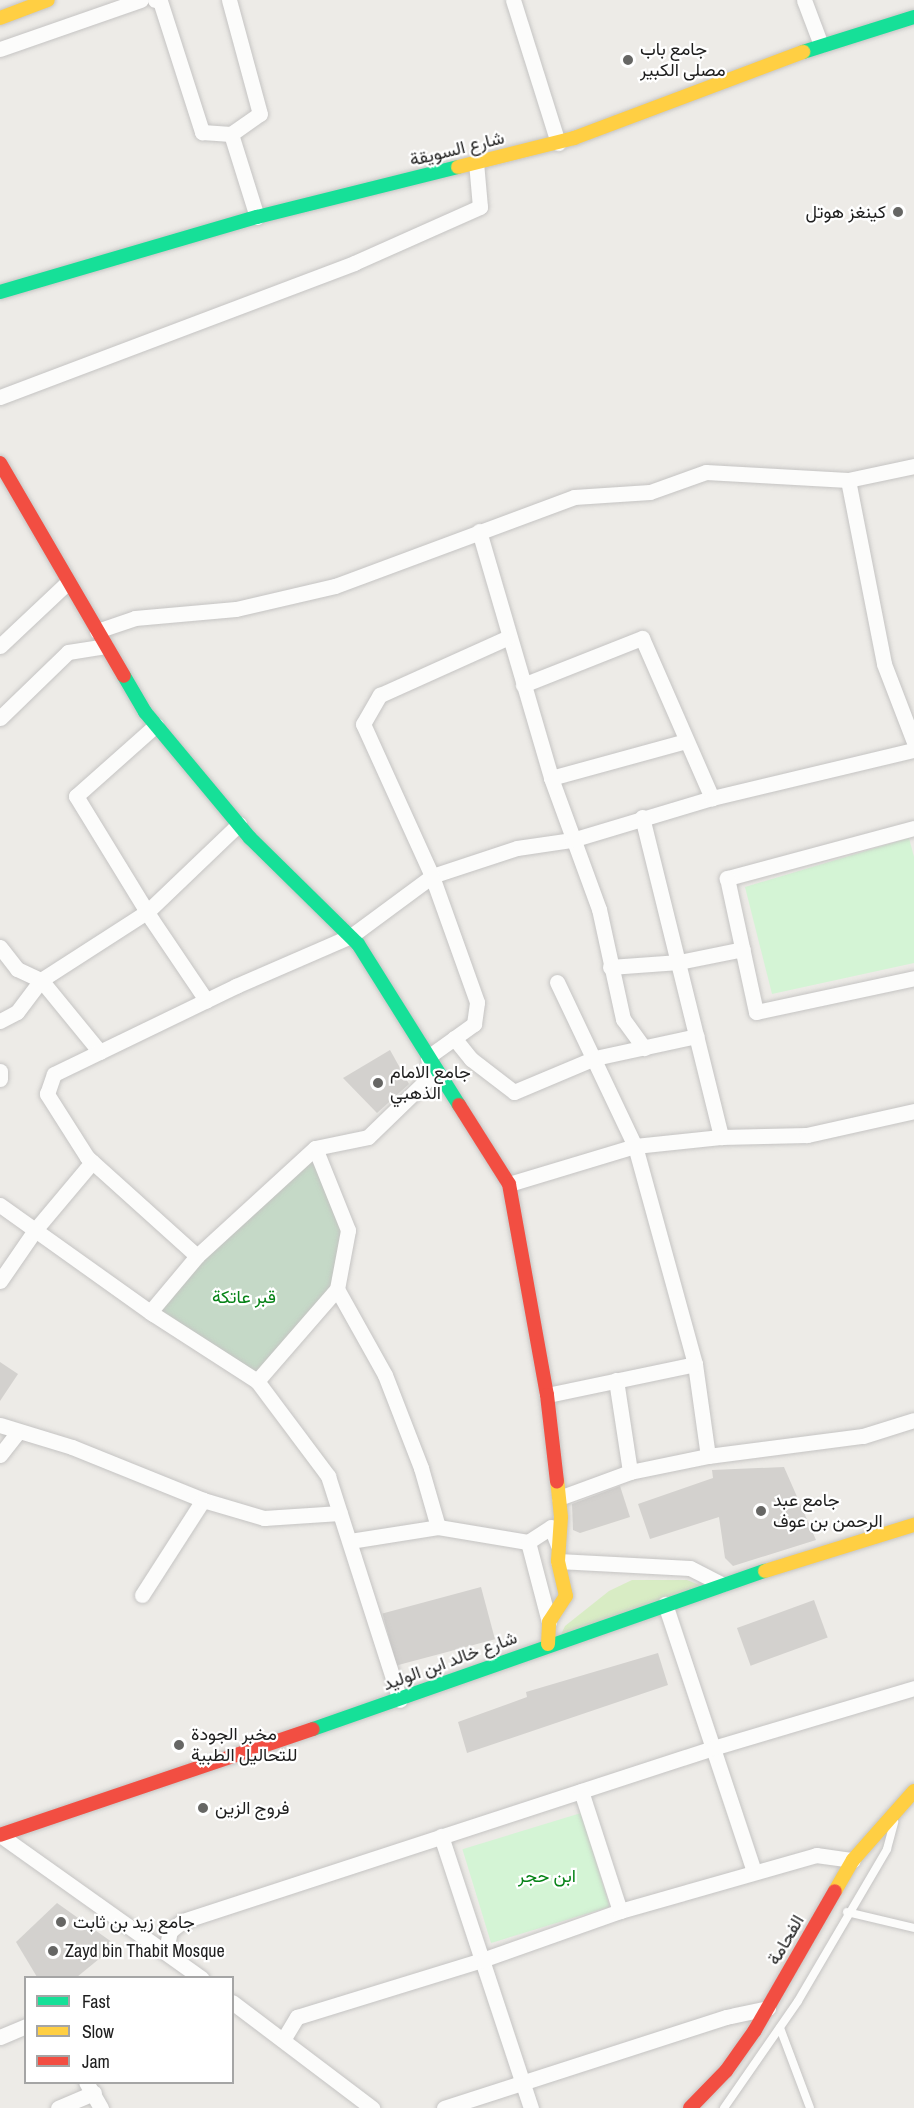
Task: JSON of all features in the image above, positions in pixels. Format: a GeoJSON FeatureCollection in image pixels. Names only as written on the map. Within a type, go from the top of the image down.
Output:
{"type":"FeatureCollection","features":[{"type":"Feature","properties":{"kind":"street"},"geometry":{"type":"LineString","coordinates":[[0,18],[48,0]]}},
{"type":"Feature","properties":{"kind":"street"},"geometry":{"type":"LineString","coordinates":[[0,49],[141,0]]}},
{"type":"Feature","properties":{"kind":"street"},"geometry":{"type":"LineString","coordinates":[[156,0],[160,1],[201,132],[231,134],[260,114],[230,0]]}},
{"type":"Feature","properties":{"kind":"street"},"geometry":{"type":"LineString","coordinates":[[513,0],[558,143]]}},
{"type":"Feature","properties":{"kind":"street"},"geometry":{"type":"LineString","coordinates":[[804,0],[821,45]]}},
{"type":"Feature","properties":{"kind":"street","name":"شارع السويقة"},"geometry":{"type":"LineString","coordinates":[[0,292],[257,217],[558,143],[821,45],[914,16]]}},
{"type":"Feature","properties":{"kind":"street"},"geometry":{"type":"LineString","coordinates":[[231,134],[257,217]]}},
{"type":"Feature","properties":{"kind":"street"},"geometry":{"type":"LineString","coordinates":[[0,397],[354,264],[480,207],[476,162]]}},
{"type":"Feature","properties":{"kind":"street"},"geometry":{"type":"LineString","coordinates":[[0,463],[97,631],[156,725],[239,824],[351,936],[509,1184],[546,1395],[559,1498],[558,1561],[566,1596],[549,1622]]}},
{"type":"Feature","properties":{"kind":"street"},"geometry":{"type":"LineString","coordinates":[[97,631],[135,618],[236,609],[335,586],[574,497],[650,492],[706,472],[848,480],[914,466]]}},
{"type":"Feature","properties":{"kind":"street"},"geometry":{"type":"LineString","coordinates":[[848,480],[884,664],[914,742]]}},
{"type":"Feature","properties":{"kind":"street"},"geometry":{"type":"LineString","coordinates":[[479,531],[507,638],[551,778],[599,909],[623,1018],[644,1048]]}},
{"type":"Feature","properties":{"kind":"street"},"geometry":{"type":"LineString","coordinates":[[0,646],[68,582]]}},
{"type":"Feature","properties":{"kind":"street"},"geometry":{"type":"LineString","coordinates":[[428,1057],[474,1024],[477,1002],[432,876],[363,724],[380,694],[507,638]]}},
{"type":"Feature","properties":{"kind":"street"},"geometry":{"type":"LineString","coordinates":[[523,685],[642,638],[712,798]]}},
{"type":"Feature","properties":{"kind":"street"},"geometry":{"type":"LineString","coordinates":[[0,718],[68,652],[106,646]]}},
{"type":"Feature","properties":{"kind":"street"},"geometry":{"type":"LineString","coordinates":[[156,725],[76,796],[206,1000]]}},
{"type":"Feature","properties":{"kind":"street"},"geometry":{"type":"LineString","coordinates":[[551,778],[686,741]]}},
{"type":"Feature","properties":{"kind":"street"},"geometry":{"type":"LineString","coordinates":[[197,1256],[92,1162],[47,1094],[54,1074],[206,1000],[351,936],[432,876],[517,848],[572,840],[642,817],[712,798],[914,750]]}},
{"type":"Feature","properties":{"kind":"street"},"geometry":{"type":"LineString","coordinates":[[642,817],[721,1137]]}},
{"type":"Feature","properties":{"kind":"street"},"geometry":{"type":"LineString","coordinates":[[0,1021],[17,1012],[41,980],[148,910],[239,824]]}},
{"type":"Feature","properties":{"kind":"street"},"geometry":{"type":"LineString","coordinates":[[914,828],[727,878],[756,1012],[914,978]]}},
{"type":"Feature","properties":{"kind":"street"},"geometry":{"type":"LineString","coordinates":[[0,947],[17,969],[41,980],[100,1052]]}},
{"type":"Feature","properties":{"kind":"street"},"geometry":{"type":"LineString","coordinates":[[610,967],[679,962],[742,949]]}},
{"type":"Feature","properties":{"kind":"street"},"geometry":{"type":"LineString","coordinates":[[557,982],[635,1146],[695,1364],[708,1456]]}},
{"type":"Feature","properties":{"kind":"street"},"geometry":{"type":"LineString","coordinates":[[454,1038],[471,1059],[514,1092],[595,1058],[697,1036]]}},
{"type":"Feature","properties":{"kind":"street"},"geometry":{"type":"LineString","coordinates":[[150,1312],[197,1256],[315,1148],[368,1137],[430,1076],[428,1057]]}},
{"type":"Feature","properties":{"kind":"street"},"geometry":{"type":"LineString","coordinates":[[0,1071],[0,1079]]}},
{"type":"Feature","properties":{"kind":"street"},"geometry":{"type":"LineString","coordinates":[[509,1184],[635,1146],[721,1137],[807,1135],[914,1111]]}},
{"type":"Feature","properties":{"kind":"street"},"geometry":{"type":"LineString","coordinates":[[256,1381],[337,1289],[348,1230],[315,1148]]}},
{"type":"Feature","properties":{"kind":"street"},"geometry":{"type":"LineString","coordinates":[[0,1281],[35,1230],[92,1162]]}},
{"type":"Feature","properties":{"kind":"street"},"geometry":{"type":"LineString","coordinates":[[0,1205],[150,1312],[256,1381],[328,1476],[400,1700]]}},
{"type":"Feature","properties":{"kind":"street"},"geometry":{"type":"LineString","coordinates":[[337,1289],[385,1375],[421,1468],[438,1527]]}},
{"type":"Feature","properties":{"kind":"street"},"geometry":{"type":"LineString","coordinates":[[546,1395],[695,1364]]}},
{"type":"Feature","properties":{"kind":"street"},"geometry":{"type":"LineString","coordinates":[[616,1380],[630,1472]]}},
{"type":"Feature","properties":{"kind":"street"},"geometry":{"type":"LineString","coordinates":[[559,1498],[630,1472],[708,1456],[863,1436],[914,1420]]}},
{"type":"Feature","properties":{"kind":"street"},"geometry":{"type":"LineString","coordinates":[[0,1425],[72,1447],[203,1500],[264,1518],[339,1514]]}},
{"type":"Feature","properties":{"kind":"street"},"geometry":{"type":"LineString","coordinates":[[0,1455],[18,1432]]}},
{"type":"Feature","properties":{"kind":"street"},"geometry":{"type":"LineString","coordinates":[[142,1595],[203,1500]]}},
{"type":"Feature","properties":{"kind":"street","name":"شارع خالد ابن الوليد"},"geometry":{"type":"LineString","coordinates":[[0,1835],[400,1700],[548,1644],[722,1584],[914,1525]]}},
{"type":"Feature","properties":{"kind":"street"},"geometry":{"type":"LineString","coordinates":[[350,1541],[438,1527],[528,1542],[551,1527],[558,1545]]}},
{"type":"Feature","properties":{"kind":"street"},"geometry":{"type":"LineString","coordinates":[[528,1542],[549,1622],[548,1644]]}},
{"type":"Feature","properties":{"kind":"street"},"geometry":{"type":"LineString","coordinates":[[558,1561],[690,1568],[722,1584]]}},
{"type":"Feature","properties":{"kind":"street"},"geometry":{"type":"LineString","coordinates":[[665,1604],[754,1872]]}},
{"type":"Feature","properties":{"kind":"street"},"geometry":{"type":"LineString","coordinates":[[166,1951],[170,1931],[183,1921],[713,1748],[914,1688]]}},
{"type":"Feature","properties":{"kind":"street"},"geometry":{"type":"LineString","coordinates":[[581,1791],[620,1911]]}},
{"type":"Feature","properties":{"kind":"street","name":"الفحامة"},"geometry":{"type":"LineString","coordinates":[[690,2108],[709,2090],[768,2008],[853,1860],[914,1791]]}},
{"type":"Feature","properties":{"kind":"street"},"geometry":{"type":"LineString","coordinates":[[0,1835],[200,1976]]}},
{"type":"Feature","properties":{"kind":"street"},"geometry":{"type":"LineString","coordinates":[[441,1836],[531,2108]]}},
{"type":"Feature","properties":{"kind":"street"},"geometry":{"type":"LineString","coordinates":[[283,2040],[297,2017],[482,1960],[620,1911],[816,1855],[853,1860]]}},
{"type":"Feature","properties":{"kind":"street"},"geometry":{"type":"LineString","coordinates":[[234,2003],[372,2108]]}},
{"type":"Feature","properties":{"kind":"street"},"geometry":{"type":"LineString","coordinates":[[444,2108],[726,2017],[768,2008]]}},
{"type":"Feature","properties":{"kind":"street"},"geometry":{"type":"LineString","coordinates":[[0,2037],[24,2027]]}},
{"type":"Feature","properties":{"kind":"street"},"geometry":{"type":"LineString","coordinates":[[58,2108],[90,2088],[101,2108]]}},
{"type":"Feature","properties":{"kind":"street"},"geometry":{"type":"LineString","coordinates":[[705,2108],[709,2090]]}},
{"type":"Feature","properties":{"kind":"lane"},"geometry":{"type":"LineString","coordinates":[[724,2108],[780,2028],[847,1912],[887,1849],[895,1811]]}},
{"type":"Feature","properties":{"kind":"lane"},"geometry":{"type":"LineString","coordinates":[[847,1912],[914,1928]]}},
{"type":"Feature","properties":{"kind":"lane"},"geometry":{"type":"LineString","coordinates":[[780,2028],[810,2108]]}},
{"type":"Feature","properties":{"kind":"green space"},"geometry":{"type":"Polygon","coordinates":[[[909,838],[914,857],[914,963],[772,994],[745,887],[909,838]]]}},
{"type":"Feature","properties":{"kind":"green space","name":"قبر عاتكة"},"geometry":{"type":"Polygon","coordinates":[[[316,1152],[348,1230],[337,1289],[254,1379],[153,1314],[197,1256],[316,1152]]]}},
{"type":"Feature","properties":{"kind":"green space"},"geometry":{"type":"Polygon","coordinates":[[[632,1580],[687,1580],[709,1589],[558,1641],[565,1626],[609,1591],[632,1580]]]}},
{"type":"Feature","properties":{"kind":"green space","name":"ابن حجر"},"geometry":{"type":"Polygon","coordinates":[[[581,1813],[610,1907],[491,1943],[462,1849],[581,1813]]]}},
{"type":"Feature","properties":{"kind":"building","name":"جامع الامام الذهبي"},"geometry":{"type":"Polygon","coordinates":[[[390,1050],[409,1084],[377,1113],[343,1078],[390,1050]]]}},
{"type":"Feature","properties":{"kind":"building"},"geometry":{"type":"Polygon","coordinates":[[[0,1362],[18,1374],[0,1401],[0,1362]]]}},
{"type":"Feature","properties":{"kind":"building","name":"جامع عبد الرحمن بن عوف"},"geometry":{"type":"Polygon","coordinates":[[[784,1467],[816,1540],[733,1566],[725,1558],[719,1517],[650,1539],[638,1504],[713,1478],[712,1470],[784,1467]]]}},
{"type":"Feature","properties":{"kind":"building"},"geometry":{"type":"Polygon","coordinates":[[[620,1486],[630,1517],[580,1533],[573,1530],[572,1504],[620,1486]]]}},
{"type":"Feature","properties":{"kind":"building"},"geometry":{"type":"Polygon","coordinates":[[[481,1587],[495,1639],[396,1666],[382,1613],[481,1587]]]}},
{"type":"Feature","properties":{"kind":"building"},"geometry":{"type":"Polygon","coordinates":[[[814,1600],[828,1638],[751,1666],[737,1628],[814,1600]]]}},
{"type":"Feature","properties":{"kind":"building"},"geometry":{"type":"Polygon","coordinates":[[[658,1653],[668,1685],[467,1753],[458,1722],[527,1697],[526,1692],[658,1653]]]}},
{"type":"Feature","properties":{"kind":"building","name":"جامع زيد بن ثابت"},"geometry":{"type":"Polygon","coordinates":[[[57,1903],[116,1945],[78,1976],[36,1976],[16,1942],[57,1903]]]}},
{"type":"Feature","properties":{"kind":"traffic: fast"},"geometry":{"type":"LineString","coordinates":[[803,52],[914,17]]}},
{"type":"Feature","properties":{"kind":"traffic: fast"},"geometry":{"type":"LineString","coordinates":[[0,292],[257,217],[458,167]]}},
{"type":"Feature","properties":{"kind":"traffic: fast"},"geometry":{"type":"LineString","coordinates":[[124,676],[145,712],[250,838],[358,944],[459,1105]]}},
{"type":"Feature","properties":{"kind":"traffic: fast"},"geometry":{"type":"LineString","coordinates":[[313,1729],[765,1571]]}},
{"type":"Feature","properties":{"kind":"traffic: slow"},"geometry":{"type":"LineString","coordinates":[[0,18],[48,0]]}},
{"type":"Feature","properties":{"kind":"traffic: slow"},"geometry":{"type":"LineString","coordinates":[[458,167],[574,138],[803,52]]}},
{"type":"Feature","properties":{"kind":"traffic: slow"},"geometry":{"type":"LineString","coordinates":[[548,1644],[549,1622],[566,1596],[558,1561],[561,1517],[557,1481]]}},
{"type":"Feature","properties":{"kind":"traffic: slow"},"geometry":{"type":"LineString","coordinates":[[765,1571],[914,1525]]}},
{"type":"Feature","properties":{"kind":"traffic: slow"},"geometry":{"type":"LineString","coordinates":[[835,1891],[853,1860],[914,1791]]}},
{"type":"Feature","properties":{"kind":"traffic: jam"},"geometry":{"type":"LineString","coordinates":[[0,463],[124,676]]}},
{"type":"Feature","properties":{"kind":"traffic: jam"},"geometry":{"type":"LineString","coordinates":[[459,1105],[509,1184],[547,1395],[557,1481]]}},
{"type":"Feature","properties":{"kind":"traffic: jam"},"geometry":{"type":"LineString","coordinates":[[0,1835],[313,1729]]}},
{"type":"Feature","properties":{"kind":"traffic: jam"},"geometry":{"type":"LineString","coordinates":[[690,2108],[726,2071],[755,2030],[835,1891]]}},
{"type":"Feature","properties":{"kind":"place","name":"جامع باب مصلى الكبير"},"geometry":{"type":"Point","coordinates":[628,60]}},
{"type":"Feature","properties":{"kind":"place","name":"كينغز هوتل"},"geometry":{"type":"Point","coordinates":[898,212]}},
{"type":"Feature","properties":{"kind":"place","name":"جامع الامام الذهبي"},"geometry":{"type":"Point","coordinates":[378,1083]}},
{"type":"Feature","properties":{"kind":"place","name":"جامع عبد الرحمن بن عوف"},"geometry":{"type":"Point","coordinates":[761,1511]}},
{"type":"Feature","properties":{"kind":"place","name":"مخبر الجودة للتحاليل الطبية"},"geometry":{"type":"Point","coordinates":[179,1745]}},
{"type":"Feature","properties":{"kind":"place","name":"فروج الزين"},"geometry":{"type":"Point","coordinates":[203,1808]}},
{"type":"Feature","properties":{"kind":"place","name":"جامع زيد بن ثابت"},"geometry":{"type":"Point","coordinates":[61,1922]}},
{"type":"Feature","properties":{"kind":"place","name":"Zayd bin Thabit Mosque"},"geometry":{"type":"Point","coordinates":[53,1951]}}]}
